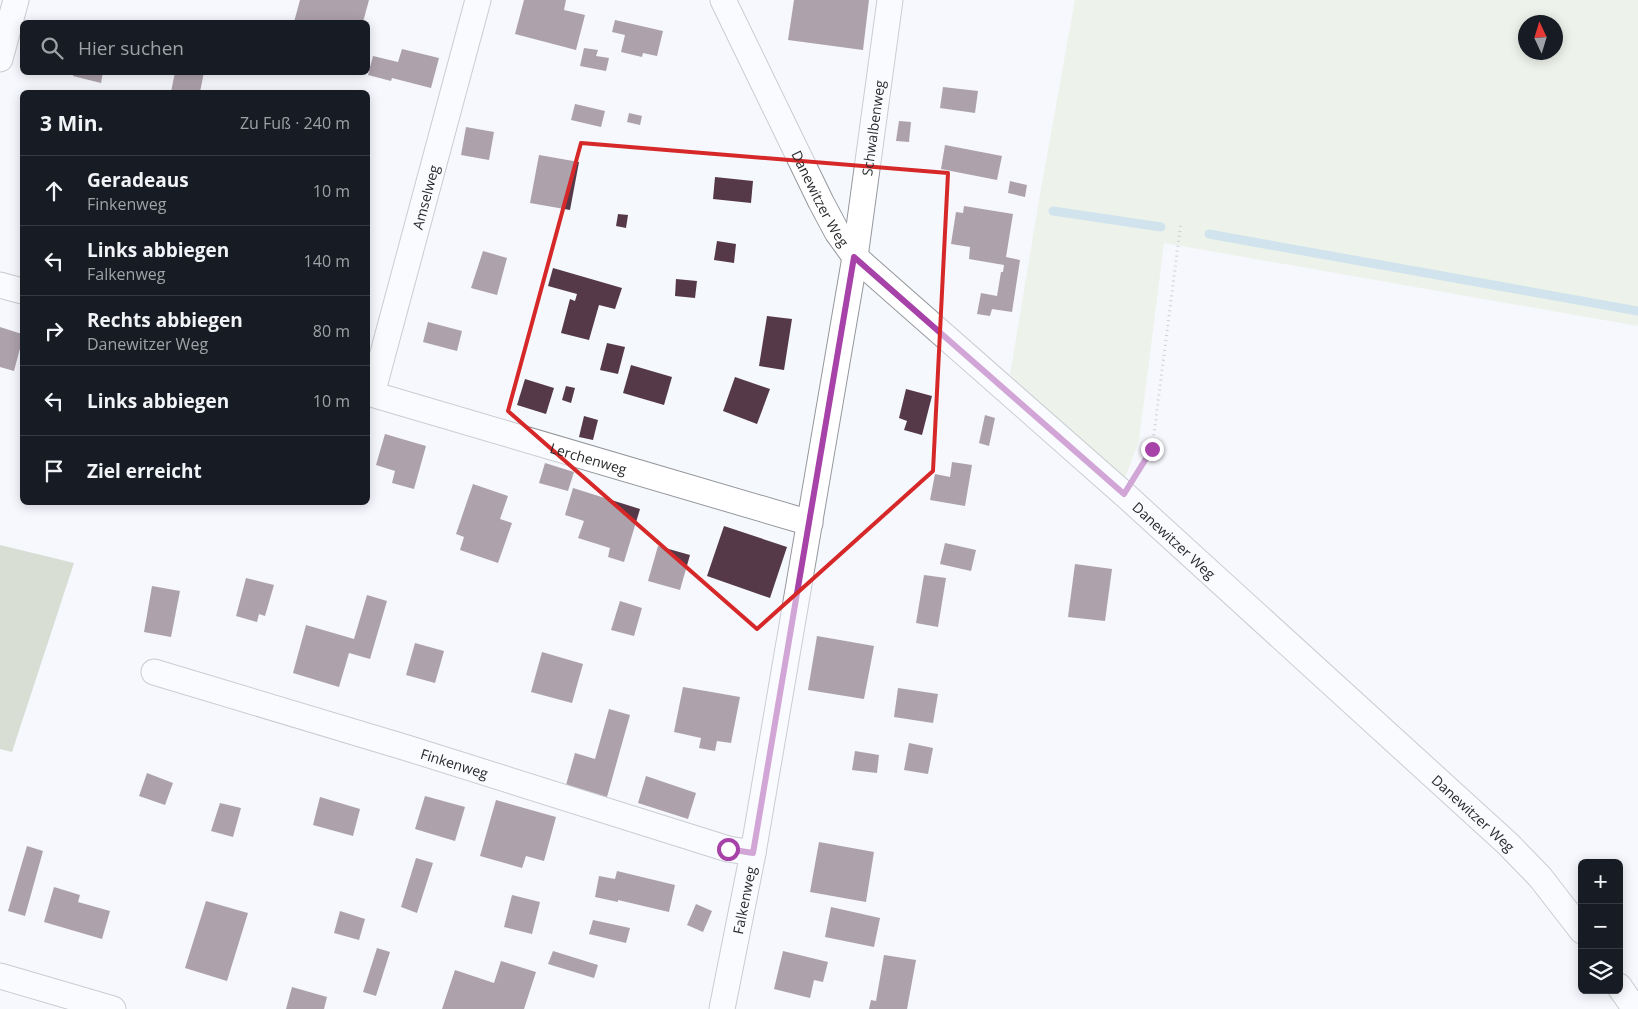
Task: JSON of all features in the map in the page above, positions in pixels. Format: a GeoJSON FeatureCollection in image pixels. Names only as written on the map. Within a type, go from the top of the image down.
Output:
{"type":"FeatureCollection","features":[{"type":"Feature","properties":{"kind":"street"},"geometry":{"type":"LineString","coordinates":[[0,59],[16,0]]}},
{"type":"Feature","properties":{"kind":"street","name":"Amselweg"},"geometry":{"type":"LineString","coordinates":[[370,394],[478,0]]}},
{"type":"Feature","properties":{"kind":"street","name":"Danewitzer Weg"},"geometry":{"type":"LineString","coordinates":[[723,0],[836,232],[854,257],[1124,494],[1508,844],[1540,877],[1578,926]]}},
{"type":"Feature","properties":{"kind":"street","name":"Schwalbenweg"},"geometry":{"type":"LineString","coordinates":[[854,257],[890,0]]}},
{"type":"Feature","properties":{"kind":"street","name":"Falkenweg"},"geometry":{"type":"LineString","coordinates":[[722,1009],[753,853],[854,257]]}},
{"type":"Feature","properties":{"kind":"street"},"geometry":{"type":"LineString","coordinates":[[0,284],[20,290]]}},
{"type":"Feature","properties":{"kind":"street","name":"Lerchenweg"},"geometry":{"type":"LineString","coordinates":[[370,394],[810,523]]}},
{"type":"Feature","properties":{"kind":"street","name":"Finkenweg"},"geometry":{"type":"LineString","coordinates":[[154,672],[407,748],[728,849],[753,853]]}},
{"type":"Feature","properties":{"kind":"street"},"geometry":{"type":"LineString","coordinates":[[0,976],[113,1009]]}},
{"type":"Feature","properties":{"kind":"street"},"geometry":{"type":"LineString","coordinates":[[1623,992],[1635,1009]]}},
{"type":"Feature","properties":{"kind":"path"},"geometry":{"type":"LineString","coordinates":[[1124,494],[1152,449],[1181,222]]}},
{"type":"Feature","properties":{"kind":"highlighted area"},"geometry":{"type":"Polygon","coordinates":[[[581,143],[948,173],[933,471],[757,629],[508,411],[581,143]]]}},
{"type":"Feature","properties":{"kind":"green space"},"geometry":{"type":"Polygon","coordinates":[[[1075,0],[1638,0],[1638,326],[1164,243],[1139,440],[1125,478],[1010,375],[1075,0]]]}},
{"type":"Feature","properties":{"kind":"green space"},"geometry":{"type":"Polygon","coordinates":[[[0,545],[74,563],[12,752],[0,749],[0,545]]]}},
{"type":"Feature","properties":{"kind":"building"},"geometry":{"type":"Polygon","coordinates":[[[300,0],[369,0],[364,20],[295,20],[300,0]]]}},
{"type":"Feature","properties":{"kind":"building"},"geometry":{"type":"Polygon","coordinates":[[[524,0],[566,0],[564,10],[585,15],[576,50],[515,34],[524,0]]]}},
{"type":"Feature","properties":{"kind":"building"},"geometry":{"type":"Polygon","coordinates":[[[794,0],[869,0],[863,50],[788,40],[794,0]]]}},
{"type":"Feature","properties":{"kind":"building"},"geometry":{"type":"Polygon","coordinates":[[[615,20],[663,31],[657,56],[643,53],[642,57],[621,52],[625,35],[612,32],[615,20]]]}},
{"type":"Feature","properties":{"kind":"building"},"geometry":{"type":"Polygon","coordinates":[[[584,48],[598,50],[596,56],[609,58],[606,71],[580,66],[584,48]]]}},
{"type":"Feature","properties":{"kind":"building"},"geometry":{"type":"Polygon","coordinates":[[[402,49],[439,58],[431,88],[392,78],[391,81],[368,75],[370,75],[373,56],[398,62],[402,49]]]}},
{"type":"Feature","properties":{"kind":"building"},"geometry":{"type":"Polygon","coordinates":[[[73,75],[102,75],[101,83],[73,75]]]}},
{"type":"Feature","properties":{"kind":"building"},"geometry":{"type":"Polygon","coordinates":[[[174,75],[203,75],[200,90],[171,90],[174,75]]]}},
{"type":"Feature","properties":{"kind":"building"},"geometry":{"type":"Polygon","coordinates":[[[943,87],[978,91],[975,113],[940,108],[943,87]]]}},
{"type":"Feature","properties":{"kind":"building"},"geometry":{"type":"Polygon","coordinates":[[[575,104],[605,111],[601,127],[571,120],[575,104]]]}},
{"type":"Feature","properties":{"kind":"building"},"geometry":{"type":"Polygon","coordinates":[[[629,113],[642,116],[640,125],[627,122],[629,113]]]}},
{"type":"Feature","properties":{"kind":"building"},"geometry":{"type":"Polygon","coordinates":[[[899,121],[911,122],[909,142],[896,141],[899,121]]]}},
{"type":"Feature","properties":{"kind":"building"},"geometry":{"type":"Polygon","coordinates":[[[466,127],[494,132],[489,160],[461,155],[466,127]]]}},
{"type":"Feature","properties":{"kind":"building"},"geometry":{"type":"Polygon","coordinates":[[[945,145],[1002,156],[997,180],[941,169],[945,145]]]}},
{"type":"Feature","properties":{"kind":"building"},"geometry":{"type":"Polygon","coordinates":[[[539,155],[579,162],[570,210],[530,203],[539,155]]]}},
{"type":"Feature","properties":{"kind":"building"},"geometry":{"type":"Polygon","coordinates":[[[715,177],[753,181],[751,203],[713,199],[715,177]]]}},
{"type":"Feature","properties":{"kind":"building"},"geometry":{"type":"Polygon","coordinates":[[[1010,181],[1027,185],[1025,197],[1008,193],[1010,181]]]}},
{"type":"Feature","properties":{"kind":"building"},"geometry":{"type":"Polygon","coordinates":[[[964,206],[1013,214],[1006,257],[1020,260],[1012,312],[992,309],[990,316],[977,314],[981,293],[997,296],[1004,265],[969,259],[970,247],[951,244],[956,212],[963,213],[964,206]]]}},
{"type":"Feature","properties":{"kind":"building"},"geometry":{"type":"Polygon","coordinates":[[[618,214],[628,215],[626,228],[616,226],[618,214]]]}},
{"type":"Feature","properties":{"kind":"building"},"geometry":{"type":"Polygon","coordinates":[[[717,241],[736,244],[734,263],[714,260],[717,241]]]}},
{"type":"Feature","properties":{"kind":"building"},"geometry":{"type":"Polygon","coordinates":[[[483,251],[507,258],[497,295],[471,288],[483,251]]]}},
{"type":"Feature","properties":{"kind":"building"},"geometry":{"type":"Polygon","coordinates":[[[553,268],[622,288],[615,309],[599,305],[589,340],[561,333],[570,299],[575,301],[577,294],[548,286],[553,268]]]}},
{"type":"Feature","properties":{"kind":"building"},"geometry":{"type":"Polygon","coordinates":[[[676,279],[697,281],[695,298],[675,296],[676,279]]]}},
{"type":"Feature","properties":{"kind":"building"},"geometry":{"type":"Polygon","coordinates":[[[767,316],[792,319],[784,370],[759,366],[767,316]]]}},
{"type":"Feature","properties":{"kind":"building"},"geometry":{"type":"Polygon","coordinates":[[[428,322],[462,331],[457,351],[423,342],[428,322]]]}},
{"type":"Feature","properties":{"kind":"building"},"geometry":{"type":"Polygon","coordinates":[[[0,327],[20,333],[20,348],[14,371],[0,367],[0,327]]]}},
{"type":"Feature","properties":{"kind":"building"},"geometry":{"type":"Polygon","coordinates":[[[607,343],[625,347],[618,374],[600,370],[607,343]]]}},
{"type":"Feature","properties":{"kind":"building"},"geometry":{"type":"Polygon","coordinates":[[[631,365],[672,377],[664,405],[623,393],[631,365]]]}},
{"type":"Feature","properties":{"kind":"building"},"geometry":{"type":"Polygon","coordinates":[[[735,377],[770,389],[757,424],[723,411],[735,377]]]}},
{"type":"Feature","properties":{"kind":"building"},"geometry":{"type":"Polygon","coordinates":[[[525,379],[554,388],[546,414],[517,405],[525,379]]]}},
{"type":"Feature","properties":{"kind":"building"},"geometry":{"type":"Polygon","coordinates":[[[566,386],[575,388],[571,403],[562,400],[566,386]]]}},
{"type":"Feature","properties":{"kind":"building"},"geometry":{"type":"Polygon","coordinates":[[[906,389],[932,396],[922,435],[904,430],[907,421],[899,418],[906,389]]]}},
{"type":"Feature","properties":{"kind":"building"},"geometry":{"type":"Polygon","coordinates":[[[985,415],[995,418],[989,446],[979,443],[985,415]]]}},
{"type":"Feature","properties":{"kind":"building"},"geometry":{"type":"Polygon","coordinates":[[[584,416],[598,420],[593,440],[579,437],[584,416]]]}},
{"type":"Feature","properties":{"kind":"building"},"geometry":{"type":"Polygon","coordinates":[[[385,434],[426,446],[414,489],[392,483],[395,471],[376,465],[385,434]]]}},
{"type":"Feature","properties":{"kind":"building"},"geometry":{"type":"Polygon","coordinates":[[[952,462],[972,465],[965,506],[930,500],[935,474],[950,477],[952,462]]]}},
{"type":"Feature","properties":{"kind":"building"},"geometry":{"type":"Polygon","coordinates":[[[545,463],[574,472],[568,491],[539,483],[545,463]]]}},
{"type":"Feature","properties":{"kind":"building"},"geometry":{"type":"Polygon","coordinates":[[[473,484],[508,496],[500,519],[512,523],[498,563],[460,550],[464,537],[456,534],[473,484]]]}},
{"type":"Feature","properties":{"kind":"building"},"geometry":{"type":"Polygon","coordinates":[[[573,488],[640,509],[624,562],[608,557],[610,548],[578,538],[584,521],[565,515],[573,488]]]}},
{"type":"Feature","properties":{"kind":"building"},"geometry":{"type":"Polygon","coordinates":[[[724,526],[787,547],[770,598],[707,576],[724,526]]]}},
{"type":"Feature","properties":{"kind":"building"},"geometry":{"type":"Polygon","coordinates":[[[945,543],[976,550],[971,571],[940,564],[945,543]]]}},
{"type":"Feature","properties":{"kind":"building"},"geometry":{"type":"Polygon","coordinates":[[[658,546],[690,555],[680,590],[648,581],[658,546]]]}},
{"type":"Feature","properties":{"kind":"building"},"geometry":{"type":"Polygon","coordinates":[[[1075,564],[1112,569],[1105,621],[1068,617],[1075,564]]]}},
{"type":"Feature","properties":{"kind":"building"},"geometry":{"type":"Polygon","coordinates":[[[924,575],[946,578],[938,627],[916,623],[924,575]]]}},
{"type":"Feature","properties":{"kind":"building"},"geometry":{"type":"Polygon","coordinates":[[[246,578],[274,585],[265,616],[259,614],[257,622],[236,616],[246,578]]]}},
{"type":"Feature","properties":{"kind":"building"},"geometry":{"type":"Polygon","coordinates":[[[152,586],[180,591],[171,637],[144,632],[152,586]]]}},
{"type":"Feature","properties":{"kind":"building"},"geometry":{"type":"Polygon","coordinates":[[[367,595],[387,601],[370,659],[349,653],[339,687],[293,673],[306,625],[354,639],[367,595]]]}},
{"type":"Feature","properties":{"kind":"building"},"geometry":{"type":"Polygon","coordinates":[[[620,601],[642,608],[634,636],[611,630],[620,601]]]}},
{"type":"Feature","properties":{"kind":"building"},"geometry":{"type":"Polygon","coordinates":[[[817,636],[874,646],[864,699],[808,690],[817,636]]]}},
{"type":"Feature","properties":{"kind":"building"},"geometry":{"type":"Polygon","coordinates":[[[415,643],[444,651],[435,683],[406,675],[415,643]]]}},
{"type":"Feature","properties":{"kind":"building"},"geometry":{"type":"Polygon","coordinates":[[[542,652],[583,664],[572,703],[531,692],[542,652]]]}},
{"type":"Feature","properties":{"kind":"building"},"geometry":{"type":"Polygon","coordinates":[[[683,687],[740,697],[731,743],[717,741],[715,751],[699,748],[701,738],[674,732],[683,687]]]}},
{"type":"Feature","properties":{"kind":"building"},"geometry":{"type":"Polygon","coordinates":[[[898,688],[938,694],[933,723],[894,717],[898,688]]]}},
{"type":"Feature","properties":{"kind":"building"},"geometry":{"type":"Polygon","coordinates":[[[609,709],[630,715],[607,797],[566,785],[575,753],[595,759],[609,709]]]}},
{"type":"Feature","properties":{"kind":"building"},"geometry":{"type":"Polygon","coordinates":[[[909,743],[933,748],[928,774],[904,770],[909,743]]]}},
{"type":"Feature","properties":{"kind":"building"},"geometry":{"type":"Polygon","coordinates":[[[855,751],[879,755],[877,773],[852,770],[855,751]]]}},
{"type":"Feature","properties":{"kind":"building"},"geometry":{"type":"Polygon","coordinates":[[[147,773],[173,783],[165,805],[139,796],[147,773]]]}},
{"type":"Feature","properties":{"kind":"building"},"geometry":{"type":"Polygon","coordinates":[[[646,776],[696,793],[688,819],[638,803],[646,776]]]}},
{"type":"Feature","properties":{"kind":"building"},"geometry":{"type":"Polygon","coordinates":[[[425,796],[465,807],[455,841],[415,829],[425,796]]]}},
{"type":"Feature","properties":{"kind":"building"},"geometry":{"type":"Polygon","coordinates":[[[320,797],[360,809],[353,836],[313,825],[320,797]]]}},
{"type":"Feature","properties":{"kind":"building"},"geometry":{"type":"Polygon","coordinates":[[[496,800],[556,817],[544,861],[526,856],[522,868],[480,856],[496,800]]]}},
{"type":"Feature","properties":{"kind":"building"},"geometry":{"type":"Polygon","coordinates":[[[220,803],[241,808],[233,837],[211,831],[220,803]]]}},
{"type":"Feature","properties":{"kind":"building"},"geometry":{"type":"Polygon","coordinates":[[[819,842],[874,852],[866,902],[810,892],[819,842]]]}},
{"type":"Feature","properties":{"kind":"building"},"geometry":{"type":"Polygon","coordinates":[[[27,846],[43,851],[25,916],[8,911],[27,846]]]}},
{"type":"Feature","properties":{"kind":"building"},"geometry":{"type":"Polygon","coordinates":[[[416,858],[433,863],[417,913],[401,907],[416,858]]]}},
{"type":"Feature","properties":{"kind":"building"},"geometry":{"type":"Polygon","coordinates":[[[617,871],[675,885],[669,912],[618,900],[618,902],[595,897],[599,876],[615,879],[617,871]]]}},
{"type":"Feature","properties":{"kind":"building"},"geometry":{"type":"Polygon","coordinates":[[[54,887],[80,895],[78,902],[110,911],[102,939],[44,922],[54,887]]]}},
{"type":"Feature","properties":{"kind":"building"},"geometry":{"type":"Polygon","coordinates":[[[512,895],[540,902],[532,934],[504,927],[512,895]]]}},
{"type":"Feature","properties":{"kind":"building"},"geometry":{"type":"Polygon","coordinates":[[[206,901],[248,913],[227,981],[185,968],[206,901]]]}},
{"type":"Feature","properties":{"kind":"building"},"geometry":{"type":"Polygon","coordinates":[[[696,904],[712,911],[703,932],[687,925],[696,904]]]}},
{"type":"Feature","properties":{"kind":"building"},"geometry":{"type":"Polygon","coordinates":[[[831,907],[880,918],[874,947],[825,937],[831,907]]]}},
{"type":"Feature","properties":{"kind":"building"},"geometry":{"type":"Polygon","coordinates":[[[340,911],[365,919],[359,940],[334,933],[340,911]]]}},
{"type":"Feature","properties":{"kind":"building"},"geometry":{"type":"Polygon","coordinates":[[[593,920],[630,928],[626,943],[589,934],[593,920]]]}},
{"type":"Feature","properties":{"kind":"building"},"geometry":{"type":"Polygon","coordinates":[[[377,948],[390,952],[376,996],[363,992],[377,948]]]}},
{"type":"Feature","properties":{"kind":"building"},"geometry":{"type":"Polygon","coordinates":[[[553,951],[598,965],[594,978],[548,964],[553,951]]]}},
{"type":"Feature","properties":{"kind":"building"},"geometry":{"type":"Polygon","coordinates":[[[783,951],[828,962],[823,982],[814,980],[810,998],[774,989],[783,951]]]}},
{"type":"Feature","properties":{"kind":"building"},"geometry":{"type":"Polygon","coordinates":[[[884,955],[916,960],[907,1009],[869,1009],[871,1000],[876,1001],[884,955]]]}},
{"type":"Feature","properties":{"kind":"building"},"geometry":{"type":"Polygon","coordinates":[[[501,961],[536,972],[524,1009],[442,1009],[455,970],[494,983],[501,961]]]}},
{"type":"Feature","properties":{"kind":"building"},"geometry":{"type":"Polygon","coordinates":[[[292,987],[327,997],[324,1009],[286,1009],[292,987]]]}},
{"type":"Feature","properties":{"kind":"waterway"},"geometry":{"type":"LineString","coordinates":[[1053,211],[1161,227]]}},
{"type":"Feature","properties":{"kind":"waterway"},"geometry":{"type":"LineString","coordinates":[[1209,234],[1638,311]]}},
{"type":"Feature","properties":{"kind":"route"},"geometry":{"type":"LineString","coordinates":[[728,849],[753,853],[854,257],[1124,494],[1152,449]]}}]}
